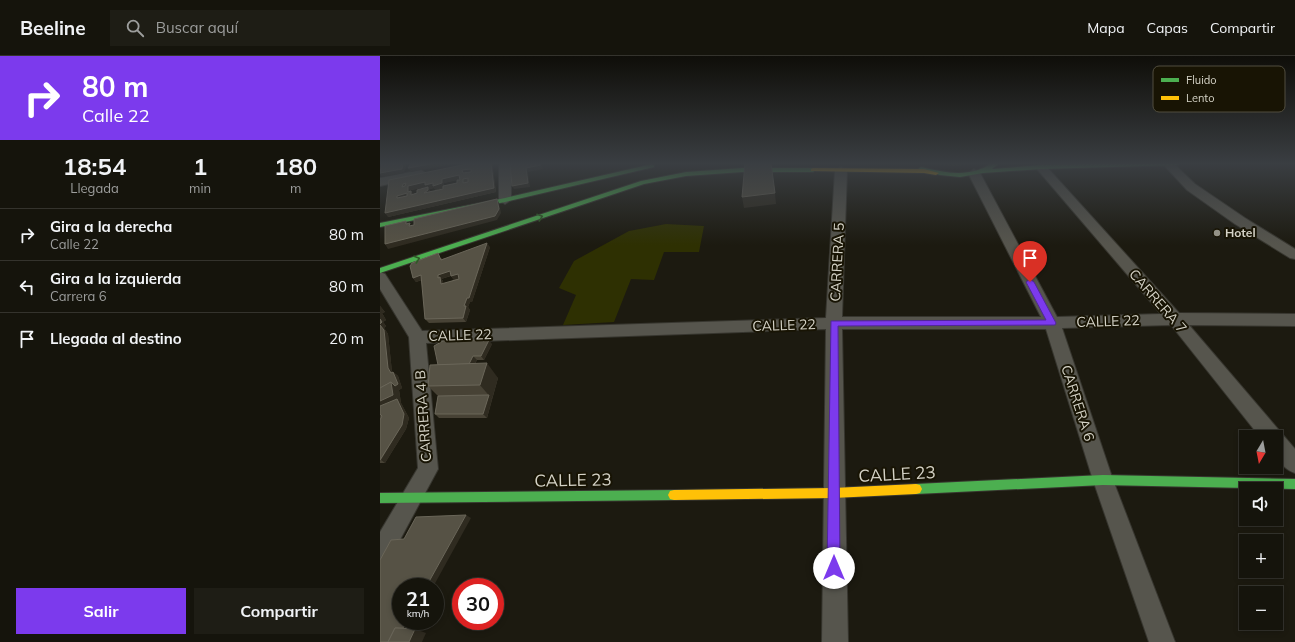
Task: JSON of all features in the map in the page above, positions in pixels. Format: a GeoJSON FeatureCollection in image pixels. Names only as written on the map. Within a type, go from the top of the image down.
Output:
{"type":"FeatureCollection","features":[{"type":"Feature","properties":{"kind":"main road"},"geometry":{"type":"LineString","coordinates":[[380,225],[547,190]]}},
{"type":"Feature","properties":{"kind":"main road"},"geometry":{"type":"LineString","coordinates":[[380,271],[618,190]]}},
{"type":"Feature","properties":{"kind":"main road","name":"CALLE 23"},"geometry":{"type":"LineString","coordinates":[[380,498],[833,493],[1103,480],[1295,484]]}},
{"type":"Feature","properties":{"kind":"street"},"geometry":{"type":"LineString","coordinates":[[505,190],[505,200]]}},
{"type":"Feature","properties":{"kind":"street","name":"CARRERA 5"},"geometry":{"type":"LineString","coordinates":[[834,642],[834,323],[840,190]]}},
{"type":"Feature","properties":{"kind":"street","name":"CARRERA 6"},"geometry":{"type":"LineString","coordinates":[[988,190],[1052,323],[1103,480],[1162,642]]}},
{"type":"Feature","properties":{"kind":"street","name":"CARRERA 7"},"geometry":{"type":"LineString","coordinates":[[1062,190],[1175,319],[1266,430]]}},
{"type":"Feature","properties":{"kind":"street"},"geometry":{"type":"LineString","coordinates":[[1196,190],[1240,222],[1295,255]]}},
{"type":"Feature","properties":{"kind":"street","name":"CARRERA 4 B"},"geometry":{"type":"LineString","coordinates":[[380,277],[417,337],[428,469],[380,554]]}},
{"type":"Feature","properties":{"kind":"street","name":"CALLE 22"},"geometry":{"type":"LineString","coordinates":[[417,337],[834,323],[1052,323],[1175,319],[1295,320]]}},
{"type":"Feature","properties":{"kind":"street"},"geometry":{"type":"LineString","coordinates":[[1283,449],[1295,464]]}},
{"type":"Feature","properties":{"kind":"shaded area"},"geometry":{"type":"Polygon","coordinates":[[[666,224],[704,226],[699,252],[664,252],[654,280],[631,279],[614,322],[563,325],[576,295],[559,288],[574,261],[629,231],[666,224]]]}},
{"type":"Feature","properties":{"kind":"building"},"geometry":{"type":"Polygon","coordinates":[[[388,190],[408,190],[408,192],[411,191],[411,195],[417,193],[417,190],[428,190],[424,193],[437,190],[484,190],[385,213],[388,190]],[[407,193],[397,196],[397,198],[407,196],[407,193]]]}},
{"type":"Feature","properties":{"kind":"building"},"geometry":{"type":"Polygon","coordinates":[[[743,190],[775,190],[775,193],[742,197],[743,190]]]}},
{"type":"Feature","properties":{"kind":"building"},"geometry":{"type":"Polygon","coordinates":[[[497,199],[499,209],[495,216],[385,244],[385,226],[406,221],[406,224],[410,223],[409,226],[414,225],[414,219],[497,199]]]}},
{"type":"Feature","properties":{"kind":"building"},"geometry":{"type":"Polygon","coordinates":[[[487,243],[469,298],[467,298],[464,306],[466,306],[463,318],[425,319],[421,275],[413,278],[410,266],[412,263],[438,253],[441,260],[487,243]],[[450,271],[438,275],[438,278],[440,277],[441,284],[459,279],[458,274],[451,276],[450,271]]]}},
{"type":"Feature","properties":{"kind":"building"},"geometry":{"type":"Polygon","coordinates":[[[380,325],[384,330],[388,368],[391,373],[393,372],[398,384],[395,386],[391,382],[380,388],[380,325]]]}},
{"type":"Feature","properties":{"kind":"building"},"geometry":{"type":"Polygon","coordinates":[[[489,340],[481,356],[473,356],[469,364],[438,365],[434,346],[443,341],[489,340]]]}},
{"type":"Feature","properties":{"kind":"building"},"geometry":{"type":"Polygon","coordinates":[[[487,363],[480,385],[428,386],[430,365],[487,363]]]}},
{"type":"Feature","properties":{"kind":"building"},"geometry":{"type":"Polygon","coordinates":[[[391,382],[393,395],[380,401],[380,388],[391,382]]]}},
{"type":"Feature","properties":{"kind":"building"},"geometry":{"type":"Polygon","coordinates":[[[489,395],[483,414],[435,414],[438,396],[489,395]]]}},
{"type":"Feature","properties":{"kind":"building"},"geometry":{"type":"Polygon","coordinates":[[[397,399],[404,414],[402,425],[380,460],[380,420],[382,416],[380,414],[380,406],[397,399]]]}},
{"type":"Feature","properties":{"kind":"building"},"geometry":{"type":"Polygon","coordinates":[[[466,515],[431,578],[392,578],[392,630],[394,630],[388,642],[380,642],[380,560],[391,540],[404,539],[416,517],[466,515]]]}},
{"type":"Feature","properties":{"kind":"building"},"geometry":{"type":"Polygon","coordinates":[[[394,630],[415,630],[409,642],[388,642],[394,630]]]}},
{"type":"Feature","properties":{"kind":"traffic: fast"},"geometry":{"type":"LineString","coordinates":[[380,225],[547,190]]}},
{"type":"Feature","properties":{"kind":"traffic: fast"},"geometry":{"type":"LineString","coordinates":[[380,271],[618,190]]}},
{"type":"Feature","properties":{"kind":"traffic: fast"},"geometry":{"type":"LineString","coordinates":[[916,489],[1103,480],[1295,484]]}},
{"type":"Feature","properties":{"kind":"traffic: fast"},"geometry":{"type":"LineString","coordinates":[[380,498],[674,495]]}},
{"type":"Feature","properties":{"kind":"traffic: slow"},"geometry":{"type":"LineString","coordinates":[[674,495],[833,493],[916,489]]}},
{"type":"Feature","properties":{"kind":"place","name":"Hotel"},"geometry":{"type":"Point","coordinates":[1217,233]}},
{"type":"Feature","properties":{"kind":"route"},"geometry":{"type":"LineString","coordinates":[[834,568],[834,323],[1052,323],[1030,282]]}}]}
